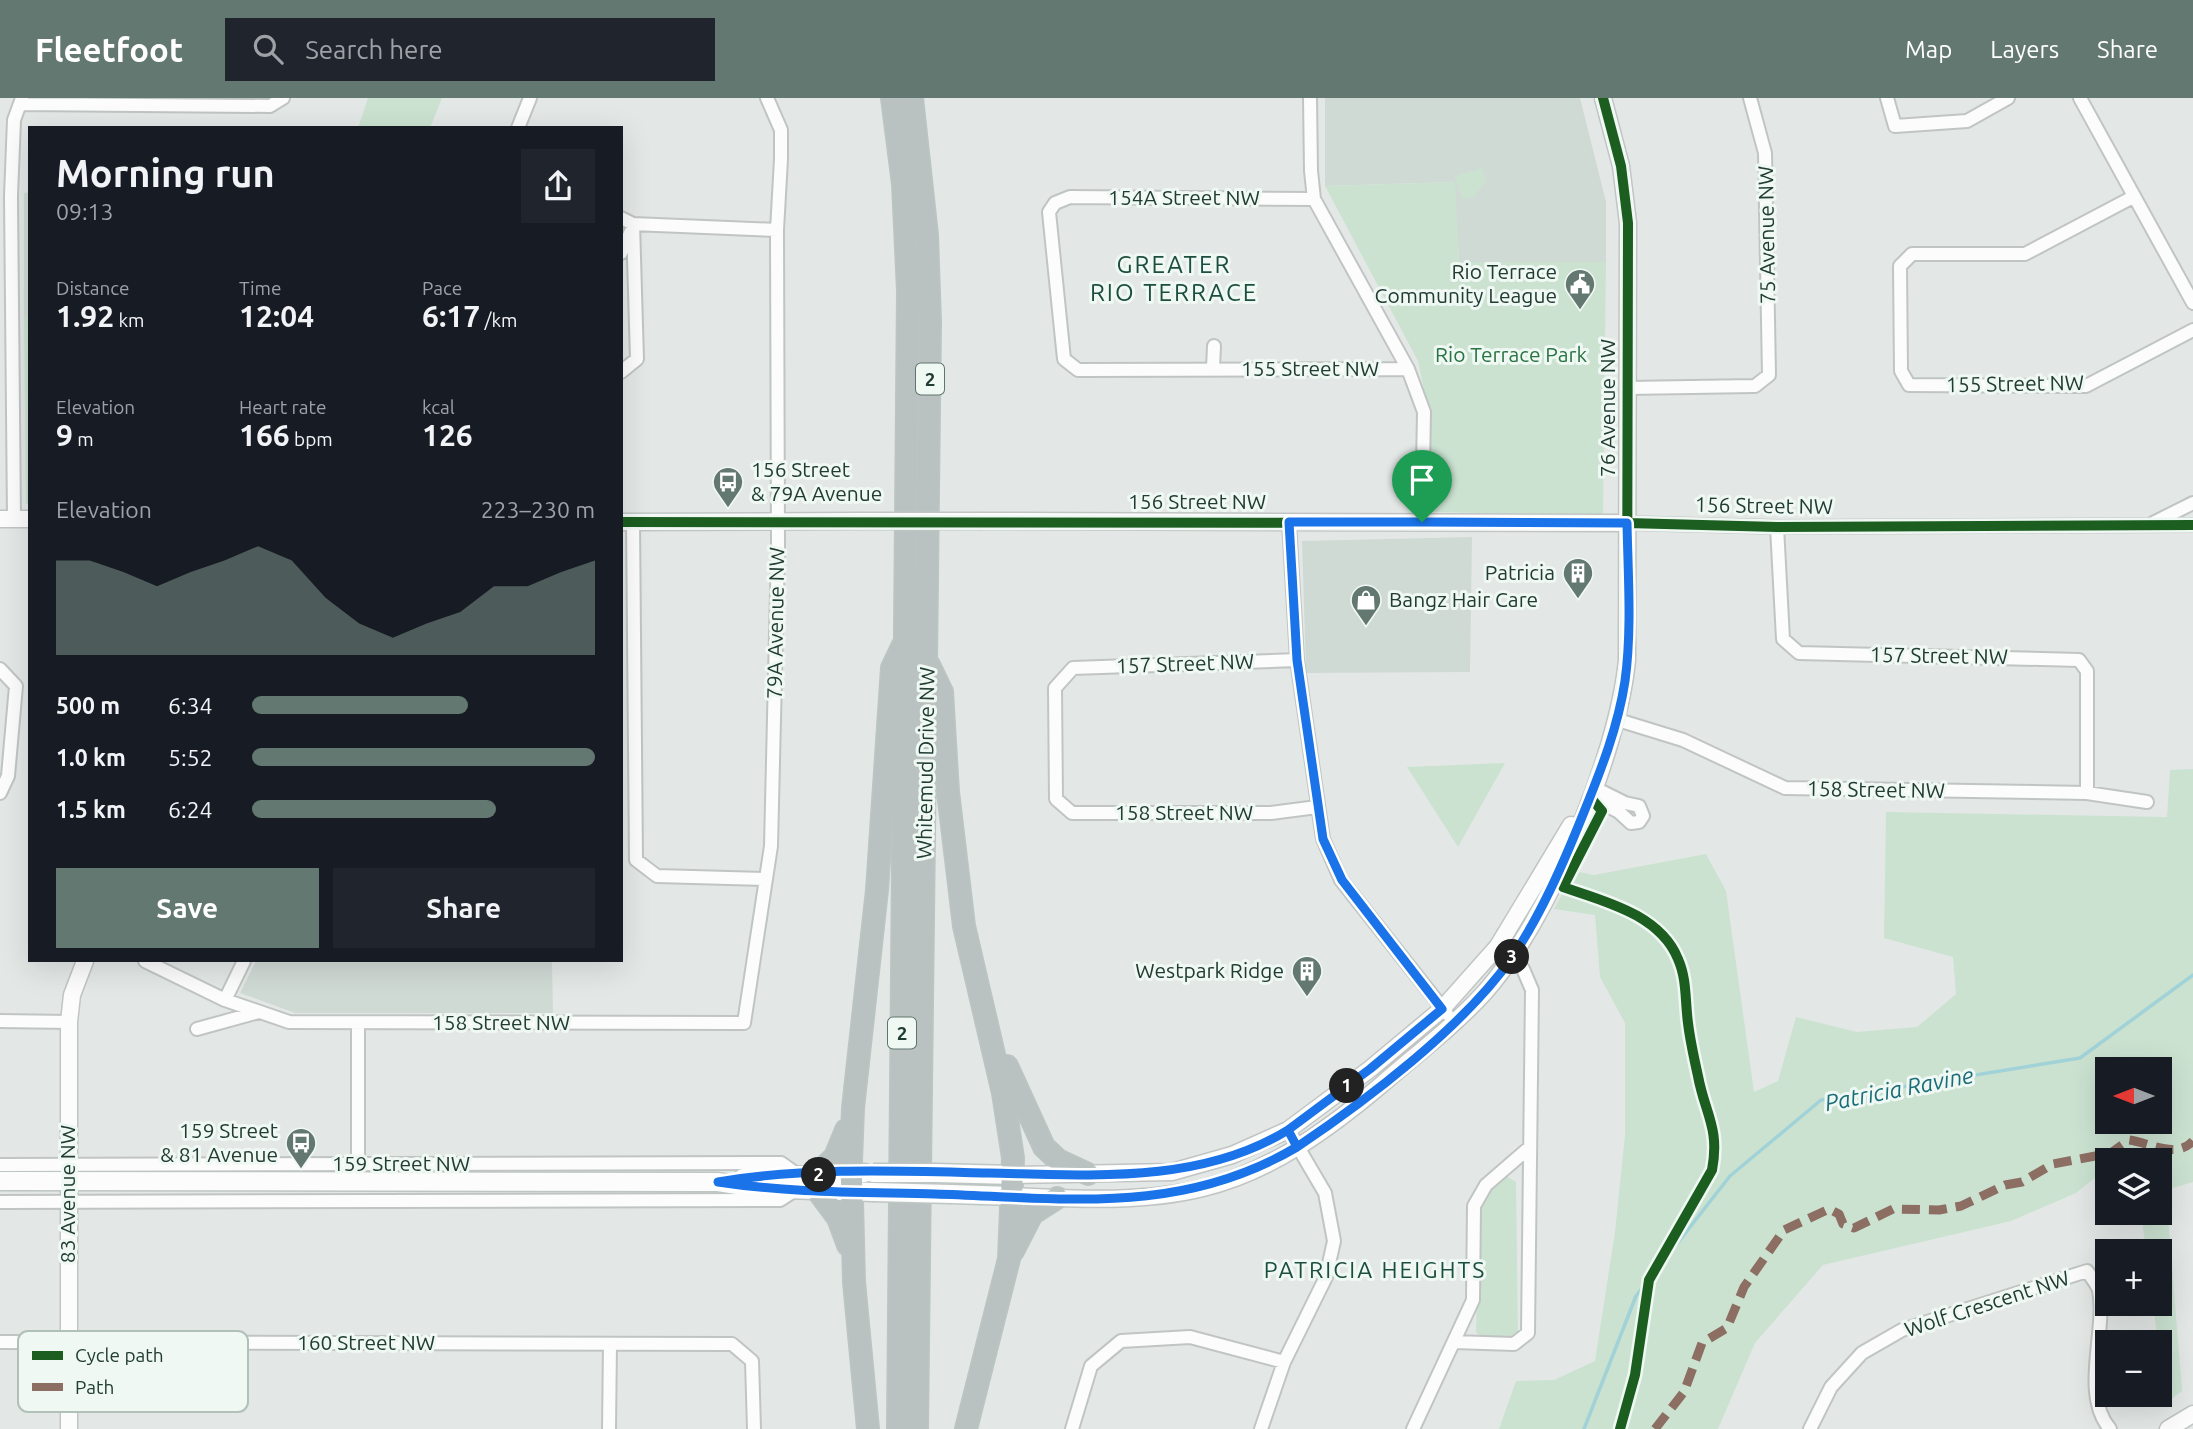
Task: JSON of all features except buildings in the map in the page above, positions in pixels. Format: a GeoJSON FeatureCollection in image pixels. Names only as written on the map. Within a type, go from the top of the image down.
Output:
{"type":"FeatureCollection","features":[{"type":"Feature","properties":{"kind":"highway","name":"Whitemud Drive NW"},"geometry":{"type":"LineString","coordinates":[[892,98],[903,184],[908,291],[898,1429]]}},
{"type":"Feature","properties":{"kind":"highway","name":"Whitemud Drive NW"},"geometry":{"type":"LineString","coordinates":[[912,98],[927,234],[930,322],[918,1429]]}},
{"type":"Feature","properties":{"kind":"highway"},"geometry":{"type":"LineString","coordinates":[[854,1282],[859,1186],[853,1108],[877,890],[891,668],[906,636]]}},
{"type":"Feature","properties":{"kind":"highway"},"geometry":{"type":"LineString","coordinates":[[927,660],[942,692],[955,861],[972,962],[1003,1093],[1013,1174],[1009,1259],[966,1429]]}},
{"type":"Feature","properties":{"kind":"highway"},"geometry":{"type":"LineString","coordinates":[[972,962],[1006,1063],[1035,1132],[1044,1147],[1058,1160],[1088,1174]]}},
{"type":"Feature","properties":{"kind":"highway"},"geometry":{"type":"LineString","coordinates":[[853,1108],[835,1157],[829,1166],[807,1182],[846,1233],[854,1282],[868,1429]]}},
{"type":"Feature","properties":{"kind":"highway"},"geometry":{"type":"LineString","coordinates":[[1009,1259],[1032,1214],[1057,1198]]}},
{"type":"Feature","properties":{"kind":"main road","name":"159 Street NW"},"geometry":{"type":"LineString","coordinates":[[0,1181],[68,1174],[358,1173],[718,1182],[754,1176],[950,1194],[1013,1196]]}},
{"type":"Feature","properties":{"kind":"main road","name":"159 Street NW"},"geometry":{"type":"LineString","coordinates":[[859,1186],[873,1173],[1013,1174]]}},
{"type":"Feature","properties":{"kind":"street"},"geometry":{"type":"LineString","coordinates":[[15,519],[12,196],[14,120],[21,101],[270,106],[283,98]]}},
{"type":"Feature","properties":{"kind":"street"},"geometry":{"type":"LineString","coordinates":[[519,126],[530,98]]}},
{"type":"Feature","properties":{"kind":"street","name":"79A Avenue NW"},"geometry":{"type":"LineString","coordinates":[[744,1023],[771,846],[779,520],[777,230],[780,130],[767,98]]}},
{"type":"Feature","properties":{"kind":"street"},"geometry":{"type":"LineString","coordinates":[[1310,98],[1314,199],[1408,369],[1423,412],[1422,522]]}},
{"type":"Feature","properties":{"kind":"street","name":"76 Avenue NW"},"geometry":{"type":"LineString","coordinates":[[1603,98],[1621,166],[1627,208],[1627,651],[1618,720]]}},
{"type":"Feature","properties":{"kind":"street","name":"75 Avenue NW"},"geometry":{"type":"LineString","coordinates":[[1628,388],[1755,386],[1769,374],[1765,153],[1750,98]]}},
{"type":"Feature","properties":{"kind":"street"},"geometry":{"type":"LineString","coordinates":[[1888,98],[1895,126],[1967,121],[2008,98]]}},
{"type":"Feature","properties":{"kind":"street"},"geometry":{"type":"LineString","coordinates":[[2080,98],[2193,303]]}},
{"type":"Feature","properties":{"kind":"street","name":"154A Street NW"},"geometry":{"type":"LineString","coordinates":[[1064,359],[1049,212],[1055,203],[1070,197],[1314,199]]}},
{"type":"Feature","properties":{"kind":"street","name":"155 Street NW"},"geometry":{"type":"LineString","coordinates":[[2133,197],[2025,254],[1912,254],[1900,266],[1900,371],[1909,385],[2086,387],[2193,330]]}},
{"type":"Feature","properties":{"kind":"street"},"geometry":{"type":"LineString","coordinates":[[623,219],[633,224],[777,230]]}},
{"type":"Feature","properties":{"kind":"street"},"geometry":{"type":"LineString","coordinates":[[623,248],[633,224]]}},
{"type":"Feature","properties":{"kind":"street"},"geometry":{"type":"LineString","coordinates":[[623,370],[637,359],[633,224]]}},
{"type":"Feature","properties":{"kind":"street","name":"155 Street NW"},"geometry":{"type":"LineString","coordinates":[[1213,368],[1214,346]]}},
{"type":"Feature","properties":{"kind":"street","name":"155 Street NW"},"geometry":{"type":"LineString","coordinates":[[1064,359],[1078,370],[1408,369]]}},
{"type":"Feature","properties":{"kind":"street"},"geometry":{"type":"LineString","coordinates":[[2150,525],[2193,503]]}},
{"type":"Feature","properties":{"kind":"street"},"geometry":{"type":"LineString","coordinates":[[627,522],[636,860],[657,876],[765,879]]}},
{"type":"Feature","properties":{"kind":"street","name":"156 Street NW"},"geometry":{"type":"LineString","coordinates":[[627,522],[1422,522],[1777,527],[2193,524]]}},
{"type":"Feature","properties":{"kind":"street"},"geometry":{"type":"LineString","coordinates":[[1289,522],[1297,660],[1323,839],[1342,880],[1454,1022]]}},
{"type":"Feature","properties":{"kind":"street","name":"157 Street NW"},"geometry":{"type":"LineString","coordinates":[[1777,527],[1783,639],[1799,653],[2079,660],[2087,671],[2087,793]]}},
{"type":"Feature","properties":{"kind":"street","name":"157 Street NW"},"geometry":{"type":"LineString","coordinates":[[1056,799],[1055,688],[1073,668],[1297,660]]}},
{"type":"Feature","properties":{"kind":"street"},"geometry":{"type":"LineString","coordinates":[[0,669],[16,686],[8,776],[0,793]]}},
{"type":"Feature","properties":{"kind":"street","name":"159 Street NW"},"geometry":{"type":"LineString","coordinates":[[1013,1196],[1140,1198],[1205,1188],[1268,1164],[1350,1111],[1454,1022],[1484,993],[1511,958],[1542,905],[1592,792],[1618,720]]}},
{"type":"Feature","properties":{"kind":"street","name":"158 Street NW"},"geometry":{"type":"LineString","coordinates":[[1618,720],[1683,740],[1785,788],[2087,793],[2147,802]]}},
{"type":"Feature","properties":{"kind":"street","name":"159 Street NW"},"geometry":{"type":"LineString","coordinates":[[1013,1174],[1182,1170],[1232,1156],[1288,1130],[1370,1069],[1442,1009],[1498,946],[1592,792]]}},
{"type":"Feature","properties":{"kind":"street","name":"158 Street NW"},"geometry":{"type":"LineString","coordinates":[[1056,799],[1072,813],[1272,813],[1317,807]]}},
{"type":"Feature","properties":{"kind":"street"},"geometry":{"type":"LineString","coordinates":[[1454,1342],[1514,1344],[1528,1333],[1532,990],[1523,969],[1498,946]]}},
{"type":"Feature","properties":{"kind":"street","name":"83 Avenue NW"},"geometry":{"type":"LineString","coordinates":[[68,1331],[69,1022],[72,995],[85,962]]}},
{"type":"Feature","properties":{"kind":"street","name":"158 Street NW"},"geometry":{"type":"LineString","coordinates":[[147,962],[225,1000],[289,1022],[744,1023]]}},
{"type":"Feature","properties":{"kind":"street"},"geometry":{"type":"LineString","coordinates":[[225,1000],[244,962]]}},
{"type":"Feature","properties":{"kind":"street"},"geometry":{"type":"LineString","coordinates":[[197,1029],[260,1012]]}},
{"type":"Feature","properties":{"kind":"street"},"geometry":{"type":"LineString","coordinates":[[0,1021],[69,1022]]}},
{"type":"Feature","properties":{"kind":"street"},"geometry":{"type":"LineString","coordinates":[[358,1023],[358,1173]]}},
{"type":"Feature","properties":{"kind":"street"},"geometry":{"type":"LineString","coordinates":[[1261,1429],[1284,1362],[1326,1277],[1334,1241],[1325,1193],[1288,1130]]}},
{"type":"Feature","properties":{"kind":"street"},"geometry":{"type":"LineString","coordinates":[[1413,1429],[1473,1300],[1474,1206],[1486,1185],[1530,1147]]}},
{"type":"Feature","properties":{"kind":"street","name":"159 Street NW"},"geometry":{"type":"LineString","coordinates":[[0,1202],[780,1200],[807,1182],[781,1163],[358,1173]]}},
{"type":"Feature","properties":{"kind":"street","name":"159 Street NW"},"geometry":{"type":"LineString","coordinates":[[0,1166],[68,1174]]}},
{"type":"Feature","properties":{"kind":"street","name":"Wolf Crescent NW"},"geometry":{"type":"LineString","coordinates":[[1810,1429],[1831,1387],[1863,1353],[1902,1330],[2087,1272],[2099,1288],[2096,1389],[2104,1422],[2110,1429]]}},
{"type":"Feature","properties":{"kind":"street"},"geometry":{"type":"LineString","coordinates":[[1072,1429],[1091,1366],[1121,1341],[1190,1337],[1284,1362]]}},
{"type":"Feature","properties":{"kind":"street","name":"160 Street NW"},"geometry":{"type":"LineString","coordinates":[[0,1342],[18,1342]]}},
{"type":"Feature","properties":{"kind":"street","name":"160 Street NW"},"geometry":{"type":"LineString","coordinates":[[248,1343],[732,1344],[752,1361],[754,1429]]}},
{"type":"Feature","properties":{"kind":"street"},"geometry":{"type":"LineString","coordinates":[[609,1429],[610,1344]]}},
{"type":"Feature","properties":{"kind":"street"},"geometry":{"type":"LineString","coordinates":[[2168,1429],[2193,1414]]}},
{"type":"Feature","properties":{"kind":"shaded area"},"geometry":{"type":"Polygon","coordinates":[[[1325,98],[1580,98],[1606,202],[1606,262],[1459,262],[1454,182],[1325,186],[1325,98]]]}},
{"type":"Feature","properties":{"kind":"shaded area"},"geometry":{"type":"Polygon","coordinates":[[[28,192],[28,317],[24,317],[24,193],[28,192]]]}},
{"type":"Feature","properties":{"kind":"shaded area"},"geometry":{"type":"Polygon","coordinates":[[[1472,537],[1470,672],[1306,673],[1302,541],[1472,537]]]}},
{"type":"Feature","properties":{"kind":"shaded area"},"geometry":{"type":"Polygon","coordinates":[[[256,962],[552,962],[553,1013],[295,1013],[240,993],[256,962]]]}},
{"type":"Feature","properties":{"kind":"green space"},"geometry":{"type":"Polygon","coordinates":[[[368,98],[442,98],[431,126],[359,126],[368,98]]]}},
{"type":"Feature","properties":{"kind":"green space"},"geometry":{"type":"Polygon","coordinates":[[[1482,168],[1486,181],[1474,197],[1462,199],[1455,176],[1482,168]]]}},
{"type":"Feature","properties":{"kind":"green space","name":"Rio Terrace Park"},"geometry":{"type":"Polygon","coordinates":[[[1455,182],[1459,262],[1606,262],[1603,515],[1431,512],[1430,419],[1418,361],[1325,186],[1455,182]]]}},
{"type":"Feature","properties":{"kind":"green space"},"geometry":{"type":"Polygon","coordinates":[[[24,317],[28,317],[28,504],[24,317]]]}},
{"type":"Feature","properties":{"kind":"green space"},"geometry":{"type":"Polygon","coordinates":[[[1505,763],[1458,847],[1407,767],[1505,763]]]}},
{"type":"Feature","properties":{"kind":"green space"},"geometry":{"type":"Polygon","coordinates":[[[2193,769],[2193,1182],[2172,1188],[2172,1148],[2095,1148],[2095,1178],[2076,1193],[2011,1221],[1823,1265],[1755,1343],[1718,1429],[1499,1429],[1516,1381],[1554,1380],[1595,1361],[1615,1232],[1625,1135],[1625,1023],[1600,977],[1595,915],[1554,909],[1574,871],[1594,875],[1706,854],[1726,891],[1754,1092],[1778,1081],[1796,1017],[1857,1032],[1917,1027],[1956,994],[1953,957],[1884,938],[1886,812],[2167,817],[2170,770],[2193,769]]]}},
{"type":"Feature","properties":{"kind":"green space"},"geometry":{"type":"Polygon","coordinates":[[[1506,1176],[1516,1182],[1518,1335],[1510,1341],[1482,1338],[1476,1332],[1479,1213],[1485,1197],[1506,1176]]]}},
{"type":"Feature","properties":{"kind":"green space"},"geometry":{"type":"Polygon","coordinates":[[[2143,1225],[2169,1225],[2170,1239],[2144,1239],[2143,1225]]]}},
{"type":"Feature","properties":{"kind":"green space"},"geometry":{"type":"Polygon","coordinates":[[[2172,1265],[2182,1391],[2172,1398],[2172,1330],[2156,1330],[2155,1316],[2172,1316],[2172,1265]]]}},
{"type":"Feature","properties":{"kind":"waterway","name":"Patricia Ravine"},"geometry":{"type":"LineString","coordinates":[[1584,1429],[1636,1296],[1730,1176],[1821,1100],[2080,1058],[2193,975]]}},
{"type":"Feature","properties":{"kind":"marked path"},"geometry":{"type":"LineString","coordinates":[[1655,1429],[1684,1392],[1702,1343],[1727,1328],[1744,1287],[1784,1230],[1829,1209],[1839,1214],[1843,1224],[1854,1228],[1893,1209],[1939,1210],[1961,1206],[2005,1185],[2022,1182],[2053,1164],[2111,1153],[2129,1140],[2171,1149],[2179,1149],[2193,1141]]}},
{"type":"Feature","properties":{"kind":"cycle path"},"geometry":{"type":"LineString","coordinates":[[1603,98],[1621,166],[1628,223],[1627,660],[1618,720],[1590,797],[1602,811],[1563,887],[1629,911],[1658,931],[1670,944],[1683,974],[1691,1042],[1714,1143],[1712,1170],[1649,1280],[1635,1375],[1620,1429]]}},
{"type":"Feature","properties":{"kind":"cycle path"},"geometry":{"type":"LineString","coordinates":[[623,522],[1627,523],[1777,527],[2193,525]]}},
{"type":"Feature","properties":{"kind":"place","name":"Rio Terrace Community League"},"geometry":{"type":"Point","coordinates":[1580,311]}},
{"type":"Feature","properties":{"kind":"place","name":"156 Street & 79A Avenue"},"geometry":{"type":"Point","coordinates":[728,509]}},
{"type":"Feature","properties":{"kind":"place","name":"Patricia"},"geometry":{"type":"Point","coordinates":[1578,600]}},
{"type":"Feature","properties":{"kind":"place","name":"Bangz Hair Care"},"geometry":{"type":"Point","coordinates":[1366,627]}},
{"type":"Feature","properties":{"kind":"place","name":"Westpark Ridge"},"geometry":{"type":"Point","coordinates":[1307,998]}},
{"type":"Feature","properties":{"kind":"place","name":"159 Street & 81 Avenue"},"geometry":{"type":"Point","coordinates":[301,1170]}},
{"type":"Feature","properties":{"kind":"district","name":"GREATER RIO TERRACE"},"geometry":{"type":"Point","coordinates":[1174,279]}},
{"type":"Feature","properties":{"kind":"district","name":"PATRICIA HEIGHTS"},"geometry":{"type":"Point","coordinates":[1375,1270]}},
{"type":"Feature","properties":{"kind":"route"},"geometry":{"type":"LineString","coordinates":[[1422,522],[1289,522],[1297,660],[1323,839],[1342,880],[1442,1009],[1370,1069],[1288,1130],[1297,1147],[1268,1164],[1205,1188],[1140,1198],[842,1192],[755,1188],[718,1182],[754,1176],[842,1174],[1172,1172],[1232,1156],[1288,1130],[1297,1147],[1350,1111],[1454,1022],[1484,993],[1511,958],[1534,920],[1570,845],[1606,757],[1618,720],[1627,660],[1627,523],[1422,522]]}}]}
